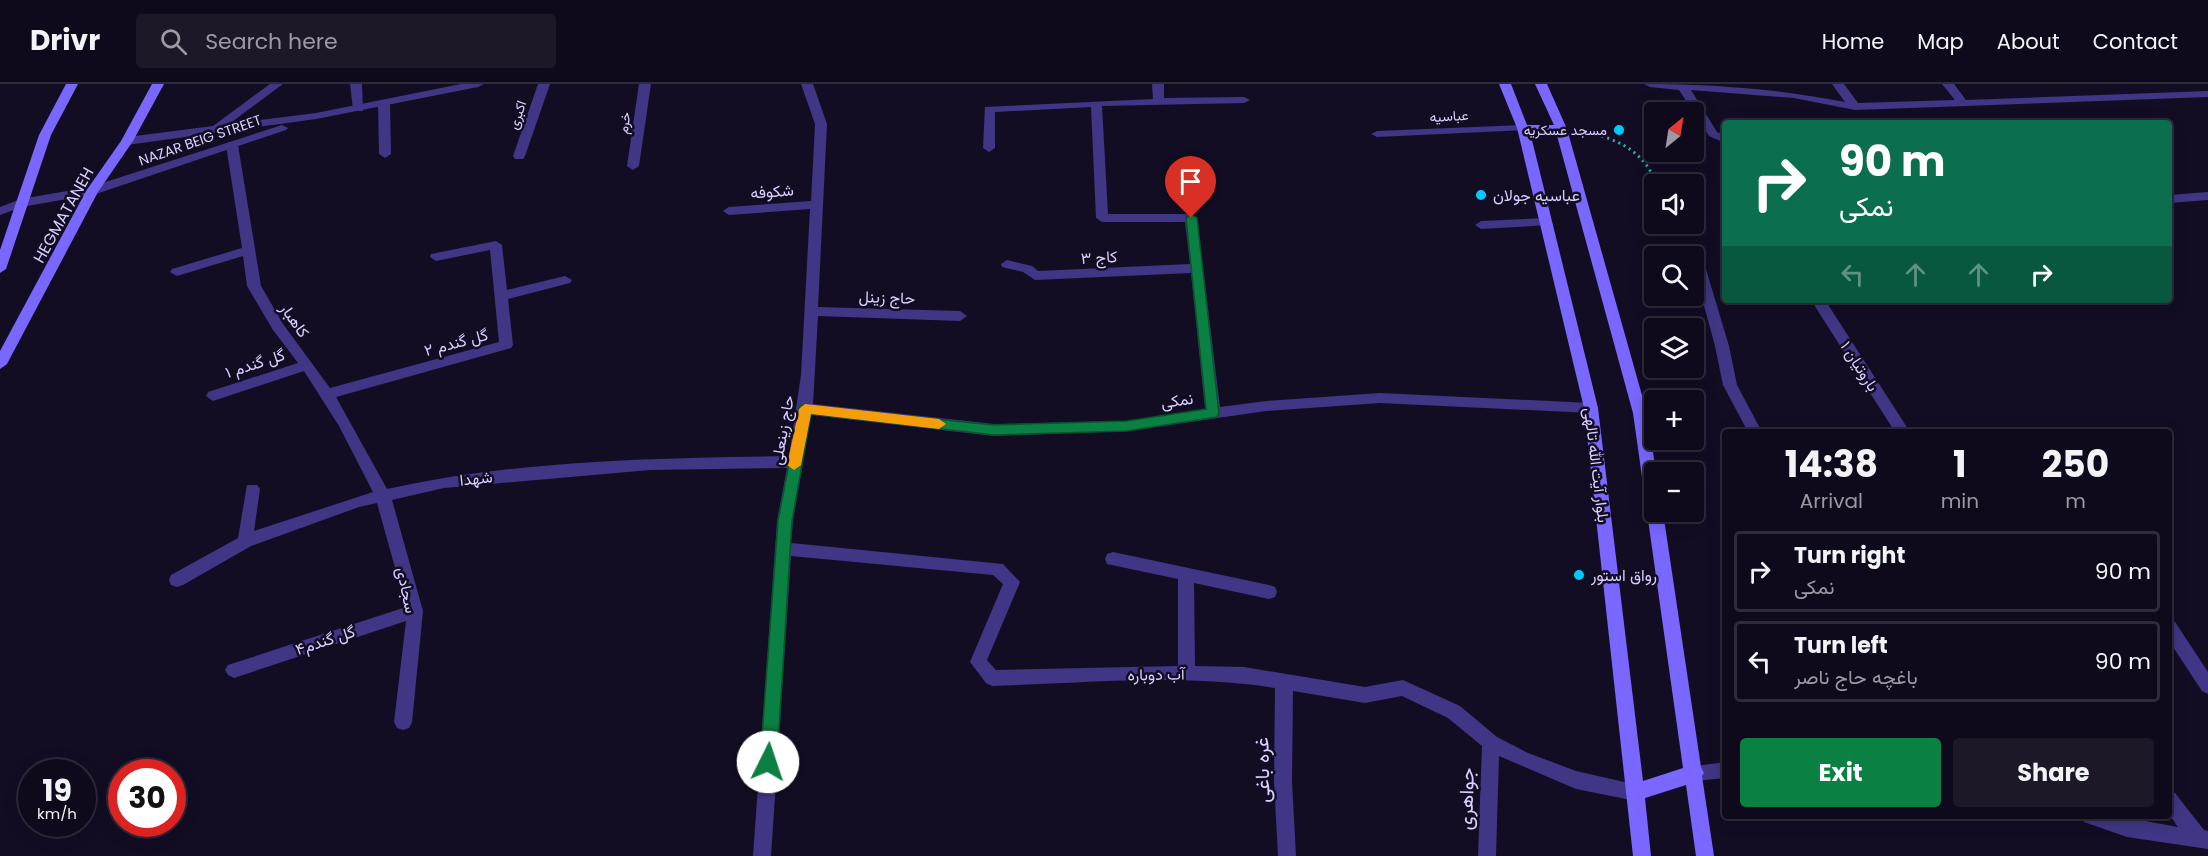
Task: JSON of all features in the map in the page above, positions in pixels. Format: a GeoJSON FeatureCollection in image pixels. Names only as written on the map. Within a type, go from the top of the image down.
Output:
{"type":"FeatureCollection","features":[{"type":"Feature","properties":{"kind":"main road","name":"HEGMATANEH"},"geometry":{"type":"LineString","coordinates":[[0,269],[45,135],[72,84]]}},
{"type":"Feature","properties":{"kind":"main road","name":"HEGMATANEH"},"geometry":{"type":"LineString","coordinates":[[0,364],[92,191],[127,141],[158,84]]}},
{"type":"Feature","properties":{"kind":"main road","name":"بلوار آیت الله تالهی"},"geometry":{"type":"LineString","coordinates":[[1505,84],[1523,128],[1591,408],[1642,856]]}},
{"type":"Feature","properties":{"kind":"main road"},"geometry":{"type":"LineString","coordinates":[[1541,84],[1561,129],[1640,413],[1648,462]]}},
{"type":"Feature","properties":{"kind":"main road"},"geometry":{"type":"LineString","coordinates":[[1523,128],[1561,129]]}},
{"type":"Feature","properties":{"kind":"main road"},"geometry":{"type":"LineString","coordinates":[[1657,522],[1695,773],[1705,856]]}},
{"type":"Feature","properties":{"kind":"main road"},"geometry":{"type":"LineString","coordinates":[[1636,792],[1695,773]]}},
{"type":"Feature","properties":{"kind":"street"},"geometry":{"type":"LineString","coordinates":[[213,131],[277,84]]}},
{"type":"Feature","properties":{"kind":"street"},"geometry":{"type":"LineString","coordinates":[[356,84],[358,109]]}},
{"type":"Feature","properties":{"kind":"street","name":"NAZAR BEIG STREET"},"geometry":{"type":"LineString","coordinates":[[127,141],[316,116],[478,84]]}},
{"type":"Feature","properties":{"kind":"street","name":"اکبری"},"geometry":{"type":"LineString","coordinates":[[519,156],[544,84]]}},
{"type":"Feature","properties":{"kind":"street","name":"خرم"},"geometry":{"type":"LineString","coordinates":[[633,166],[645,84]]}},
{"type":"Feature","properties":{"kind":"street","name":"حاج زینعلی"},"geometry":{"type":"LineString","coordinates":[[762,856],[783,549],[794,462],[805,409],[812,311],[821,124],[807,84]]}},
{"type":"Feature","properties":{"kind":"street"},"geometry":{"type":"LineString","coordinates":[[1158,84],[1159,102]]}},
{"type":"Feature","properties":{"kind":"street"},"geometry":{"type":"LineString","coordinates":[[1650,84],[1794,95],[1855,107],[2208,94]]}},
{"type":"Feature","properties":{"kind":"street"},"geometry":{"type":"LineString","coordinates":[[1838,84],[1855,107]]}},
{"type":"Feature","properties":{"kind":"street"},"geometry":{"type":"LineString","coordinates":[[1948,84],[1962,102]]}},
{"type":"Feature","properties":{"kind":"street"},"geometry":{"type":"LineString","coordinates":[[1684,88],[1713,134],[1722,138]]}},
{"type":"Feature","properties":{"kind":"street"},"geometry":{"type":"LineString","coordinates":[[989,148],[989,109],[1095,103],[1244,100]]}},
{"type":"Feature","properties":{"kind":"street"},"geometry":{"type":"LineString","coordinates":[[1095,103],[1102,218],[1191,218],[1213,413]]}},
{"type":"Feature","properties":{"kind":"street"},"geometry":{"type":"LineString","coordinates":[[384,104],[385,154]]}},
{"type":"Feature","properties":{"kind":"street","name":"NAZAR BEIG STREET"},"geometry":{"type":"LineString","coordinates":[[0,211],[21,203],[92,191],[316,116]]}},
{"type":"Feature","properties":{"kind":"street","name":"عباسیه"},"geometry":{"type":"LineString","coordinates":[[1377,134],[1523,128]]}},
{"type":"Feature","properties":{"kind":"street","name":"کاهبار"},"geometry":{"type":"LineString","coordinates":[[232,145],[254,286],[278,327],[307,365],[345,423],[383,496]]}},
{"type":"Feature","properties":{"kind":"street"},"geometry":{"type":"LineString","coordinates":[[2172,199],[2208,196]]}},
{"type":"Feature","properties":{"kind":"street","name":"شکوفه"},"geometry":{"type":"LineString","coordinates":[[729,211],[817,205]]}},
{"type":"Feature","properties":{"kind":"street"},"geometry":{"type":"LineString","coordinates":[[1481,225],[1546,222]]}},
{"type":"Feature","properties":{"kind":"street","name":"گل گندم ۲"},"geometry":{"type":"LineString","coordinates":[[327,394],[506,345],[496,245],[436,257]]}},
{"type":"Feature","properties":{"kind":"street"},"geometry":{"type":"LineString","coordinates":[[177,272],[249,250]]}},
{"type":"Feature","properties":{"kind":"street","name":"کاج ۳"},"geometry":{"type":"LineString","coordinates":[[1007,264],[1027,269],[1035,276],[1197,268]]}},
{"type":"Feature","properties":{"kind":"street"},"geometry":{"type":"LineString","coordinates":[[501,296],[564,280]]}},
{"type":"Feature","properties":{"kind":"street"},"geometry":{"type":"LineString","coordinates":[[1704,284],[1722,346],[1730,385],[1753,429]]}},
{"type":"Feature","properties":{"kind":"street","name":"۱ باروتیان"},"geometry":{"type":"LineString","coordinates":[[1820,303],[1901,429]]}},
{"type":"Feature","properties":{"kind":"street","name":"حاج زینل"},"geometry":{"type":"LineString","coordinates":[[812,311],[960,316]]}},
{"type":"Feature","properties":{"kind":"street","name":"گل گندم ۱"},"geometry":{"type":"LineString","coordinates":[[213,396],[307,365]]}},
{"type":"Feature","properties":{"kind":"street","name":"نمکی"},"geometry":{"type":"LineString","coordinates":[[805,409],[994,430],[1127,426],[1266,406],[1380,398],[1591,408]]}},
{"type":"Feature","properties":{"kind":"street","name":"شهدا"},"geometry":{"type":"LineString","coordinates":[[177,580],[245,541],[358,501],[444,482],[560,470],[650,464],[794,462]]}},
{"type":"Feature","properties":{"kind":"street"},"geometry":{"type":"LineString","coordinates":[[245,541],[252,489]]}},
{"type":"Feature","properties":{"kind":"street","name":"سجادی"},"geometry":{"type":"LineString","coordinates":[[383,496],[415,611],[403,722]]}},
{"type":"Feature","properties":{"kind":"street","name":"آب دوباره"},"geometry":{"type":"LineString","coordinates":[[783,549],[996,569],[1012,582],[978,662],[992,678],[1187,673],[1244,675],[1365,695],[1403,688],[1454,712],[1491,743],[1522,759],[1576,780],[1636,792]]}},
{"type":"Feature","properties":{"kind":"street"},"geometry":{"type":"LineString","coordinates":[[1113,559],[1269,592]]}},
{"type":"Feature","properties":{"kind":"street"},"geometry":{"type":"LineString","coordinates":[[1186,575],[1187,673]]}},
{"type":"Feature","properties":{"kind":"street","name":"گل گندم۴"},"geometry":{"type":"LineString","coordinates":[[234,670],[415,611]]}},
{"type":"Feature","properties":{"kind":"street"},"geometry":{"type":"LineString","coordinates":[[2172,632],[2208,686]]}},
{"type":"Feature","properties":{"kind":"street","name":"غره باغی"},"geometry":{"type":"LineString","coordinates":[[1284,683],[1283,782],[1287,856]]}},
{"type":"Feature","properties":{"kind":"street","name":"جواهری"},"geometry":{"type":"LineString","coordinates":[[1487,856],[1491,743]]}},
{"type":"Feature","properties":{"kind":"street"},"geometry":{"type":"LineString","coordinates":[[1695,773],[1722,770]]}},
{"type":"Feature","properties":{"kind":"street"},"geometry":{"type":"LineString","coordinates":[[2172,803],[2203,840]]}},
{"type":"Feature","properties":{"kind":"street"},"geometry":{"type":"LineString","coordinates":[[2100,819],[2127,828],[2203,840]]}},
{"type":"Feature","properties":{"kind":"path"},"geometry":{"type":"LineString","coordinates":[[1561,129],[1602,134],[1639,156],[1652,174]]}},
{"type":"Feature","properties":{"kind":"slow traffic"},"geometry":{"type":"LineString","coordinates":[[794,465],[805,409],[939,424]]}},
{"type":"Feature","properties":{"kind":"place","name":"مسجد عسکریه"},"geometry":{"type":"Point","coordinates":[1619,130]}},
{"type":"Feature","properties":{"kind":"place","name":"عباسیه جولان"},"geometry":{"type":"Point","coordinates":[1481,195]}},
{"type":"Feature","properties":{"kind":"place","name":"رواق استور"},"geometry":{"type":"Point","coordinates":[1579,575]}},
{"type":"Feature","properties":{"kind":"route"},"geometry":{"type":"LineString","coordinates":[[768,762],[785,521],[805,409],[994,430],[1127,426],[1213,413],[1191,218]]}}]}
